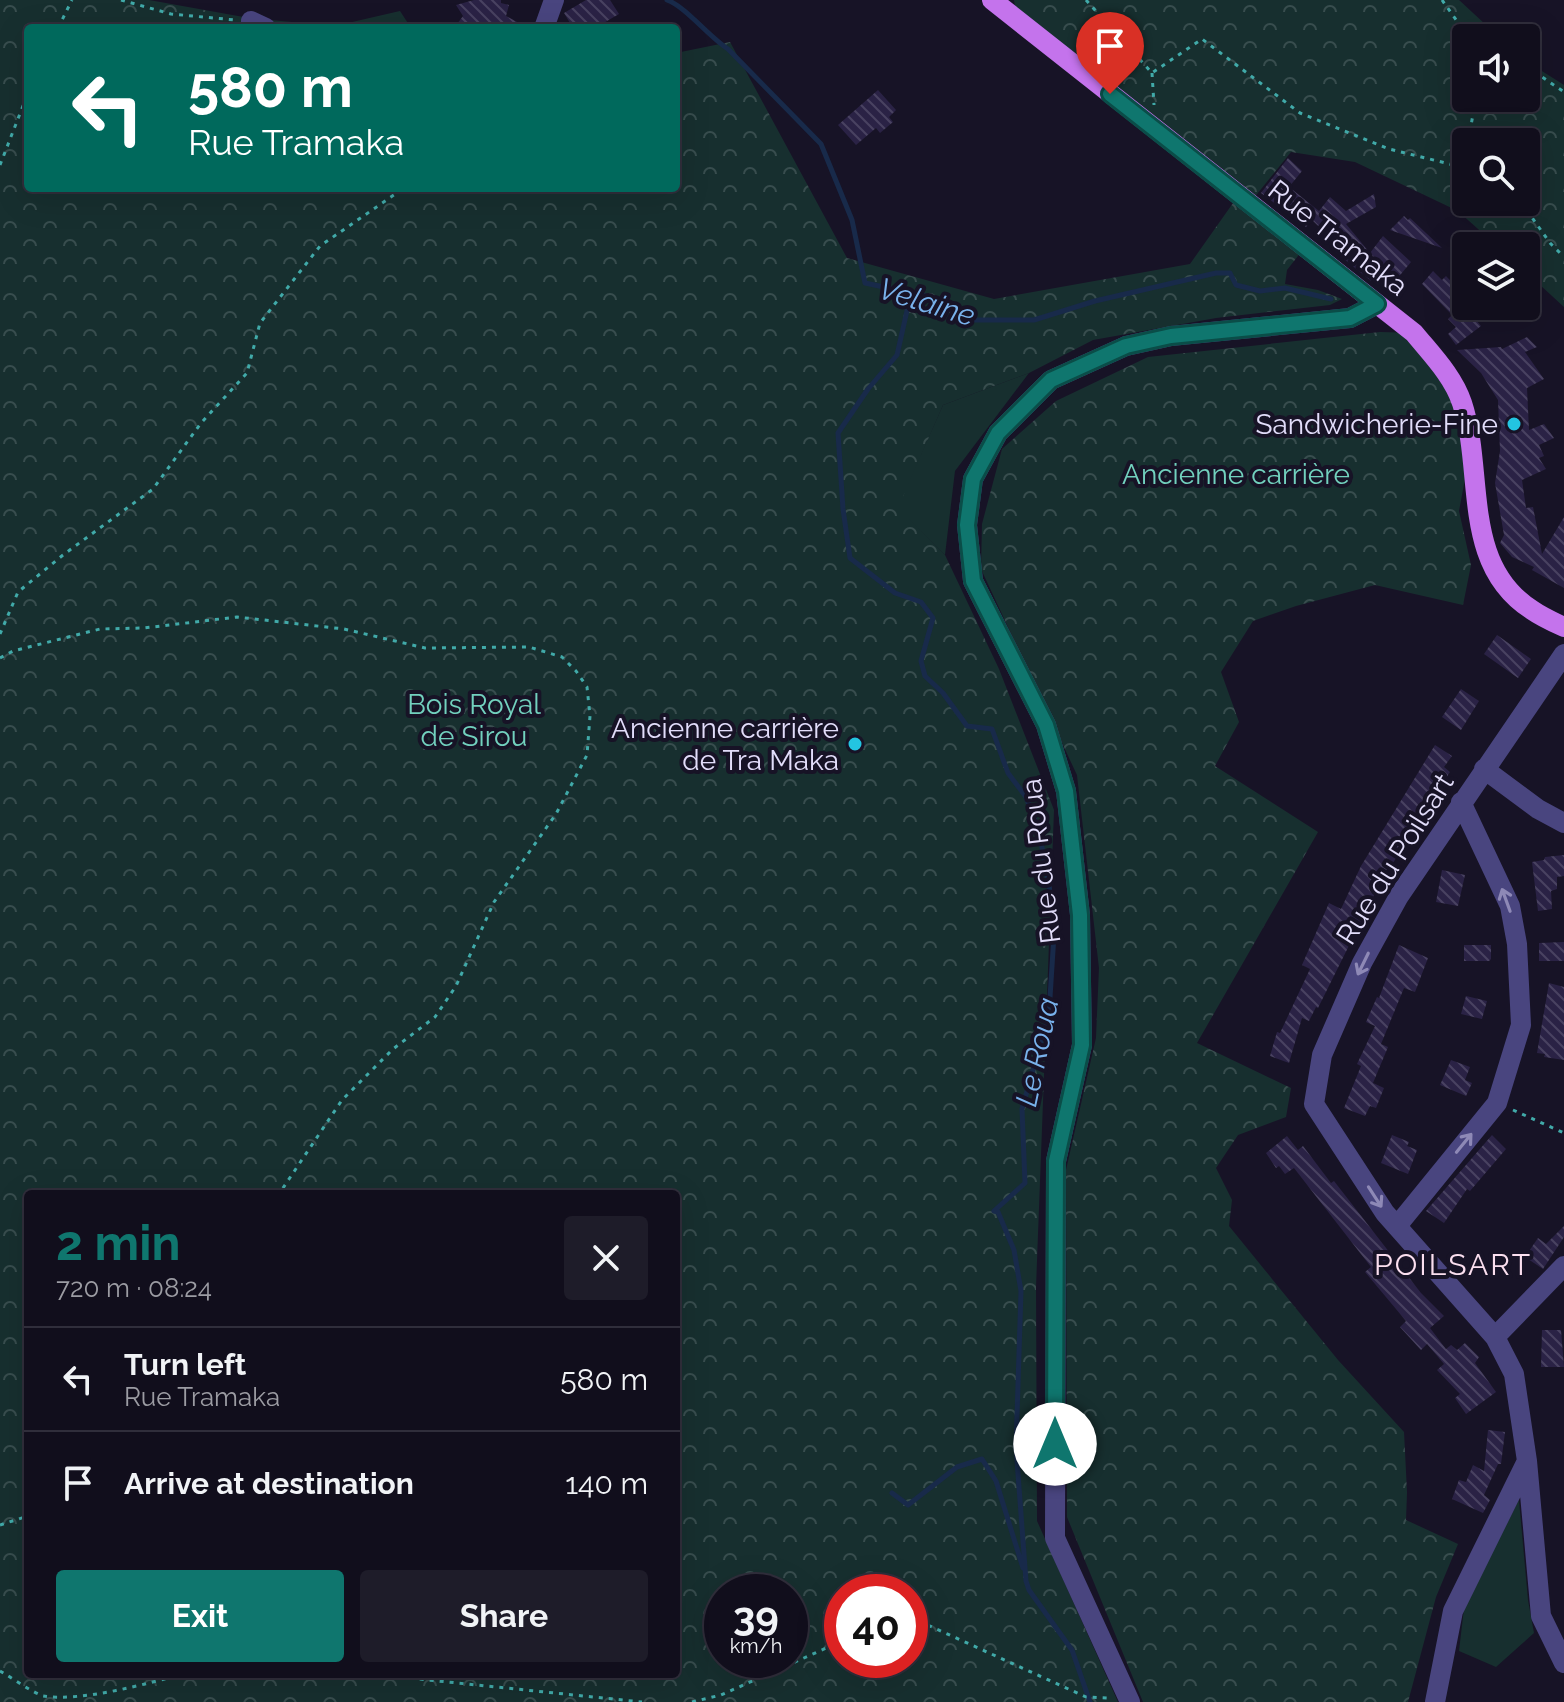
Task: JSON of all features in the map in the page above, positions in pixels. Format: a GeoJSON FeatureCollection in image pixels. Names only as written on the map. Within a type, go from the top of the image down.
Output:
{"type":"FeatureCollection","features":[{"type":"Feature","properties":{"kind":"main road","name":"Rue Tramaka"},"geometry":{"type":"LineString","coordinates":[[992,0],[1015,9],[1157,132],[1414,333],[1447,372],[1461,401],[1472,441],[1481,539],[1490,562],[1505,585],[1529,609],[1564,627]]}},
{"type":"Feature","properties":{"kind":"street"},"geometry":{"type":"LineString","coordinates":[[545,24],[554,0]]}},
{"type":"Feature","properties":{"kind":"street","name":"Rue du Roua"},"geometry":{"type":"LineString","coordinates":[[1130,1702],[1055,1538],[1056,1161],[1082,1045],[1080,915],[1066,791],[1046,725],[973,581],[967,525],[973,479],[998,433],[1051,380],[1126,346],[1171,336],[1350,318],[1377,304]]}},
{"type":"Feature","properties":{"kind":"street","name":"Rue du Poilsart"},"geometry":{"type":"LineString","coordinates":[[1564,654],[1399,896],[1362,963],[1322,1055],[1314,1104],[1385,1213],[1495,1337],[1514,1374],[1527,1461],[1541,1616],[1564,1663]]}},
{"type":"Feature","properties":{"kind":"street"},"geometry":{"type":"LineString","coordinates":[[1484,769],[1538,809],[1564,823]]}},
{"type":"Feature","properties":{"kind":"street"},"geometry":{"type":"LineString","coordinates":[[1397,1226],[1497,1103],[1521,1025],[1517,944],[1510,906],[1461,802]]}},
{"type":"Feature","properties":{"kind":"street"},"geometry":{"type":"LineString","coordinates":[[1495,1337],[1564,1266]]}},
{"type":"Feature","properties":{"kind":"street"},"geometry":{"type":"LineString","coordinates":[[1435,1702],[1453,1611],[1527,1461]]}},
{"type":"Feature","properties":{"kind":"path"},"geometry":{"type":"LineString","coordinates":[[60,24],[72,0]]}},
{"type":"Feature","properties":{"kind":"path"},"geometry":{"type":"LineString","coordinates":[[121,0],[171,14],[251,24]]}},
{"type":"Feature","properties":{"kind":"path"},"geometry":{"type":"LineString","coordinates":[[1086,0],[1152,73],[1202,39],[1300,113],[1389,149],[1452,165]]}},
{"type":"Feature","properties":{"kind":"path"},"geometry":{"type":"LineString","coordinates":[[1442,0],[1461,24]]}},
{"type":"Feature","properties":{"kind":"path"},"geometry":{"type":"LineString","coordinates":[[1540,76],[1564,92]]}},
{"type":"Feature","properties":{"kind":"path"},"geometry":{"type":"LineString","coordinates":[[0,165],[24,103]]}},
{"type":"Feature","properties":{"kind":"path"},"geometry":{"type":"LineString","coordinates":[[0,634],[18,592],[153,489],[201,423],[247,373],[260,323],[320,246],[398,192]]}},
{"type":"Feature","properties":{"kind":"path"},"geometry":{"type":"LineString","coordinates":[[1531,216],[1564,257]]}},
{"type":"Feature","properties":{"kind":"path"},"geometry":{"type":"LineString","coordinates":[[0,658],[13,651],[100,629],[144,628],[237,617],[344,629],[425,648],[529,647],[562,657],[587,687],[590,716],[587,755],[556,814],[494,902],[456,986],[435,1017],[393,1049],[342,1100],[282,1190]]}},
{"type":"Feature","properties":{"kind":"path"},"geometry":{"type":"LineString","coordinates":[[1497,1103],[1564,1133]]}},
{"type":"Feature","properties":{"kind":"path"},"geometry":{"type":"LineString","coordinates":[[0,1525],[24,1517]]}},
{"type":"Feature","properties":{"kind":"path"},"geometry":{"type":"LineString","coordinates":[[928,1625],[1088,1697]]}},
{"type":"Feature","properties":{"kind":"path"},"geometry":{"type":"LineString","coordinates":[[692,1702],[721,1695],[824,1649]]}},
{"type":"Feature","properties":{"kind":"path"},"geometry":{"type":"LineString","coordinates":[[0,1671],[44,1697],[67,1701],[98,1697],[168,1678]]}},
{"type":"Feature","properties":{"kind":"path"},"geometry":{"type":"LineString","coordinates":[[409,1678],[642,1702]]}},
{"type":"Feature","properties":{"kind":"green space","name":"Bois Royal de Sirou"},"geometry":{"type":"Polygon","coordinates":[[[0,0],[149,0],[249,18],[314,24],[24,24],[24,192],[680,192],[680,52],[730,42],[847,258],[994,299],[1190,264],[1238,196],[1017,18],[1014,0],[1459,0],[1485,24],[1452,24],[1452,112],[1540,112],[1540,70],[1564,85],[1564,307],[1540,285],[1540,232],[1481,232],[1464,216],[1540,216],[1540,128],[1452,128],[1452,208],[1355,162],[1291,152],[1249,204],[1305,247],[1287,270],[1285,284],[1318,290],[1342,299],[1330,305],[1216,318],[1093,340],[1029,373],[943,405],[898,508],[945,555],[999,669],[1054,810],[1036,1287],[1037,1521],[1118,1702],[0,1702],[0,0]]]}},
{"type":"Feature","properties":{"kind":"green space","name":"Bois Royal de Sirou"},"geometry":{"type":"Polygon","coordinates":[[[400,11],[408,24],[344,24],[400,11]]]}},
{"type":"Feature","properties":{"kind":"green space","name":"Ancienne carrière"},"geometry":{"type":"Polygon","coordinates":[[[1380,332],[1414,333],[1447,372],[1472,441],[1459,511],[1471,565],[1463,605],[1375,585],[1296,606],[1253,621],[1221,672],[1239,722],[1215,766],[1318,832],[1197,1043],[1291,1088],[1286,1117],[1238,1135],[1216,1168],[1232,1200],[1229,1226],[1338,1360],[1404,1432],[1406,1520],[1458,1544],[1436,1597],[1408,1702],[1143,1702],[1067,1517],[1066,1170],[1096,1038],[1099,968],[1077,775],[981,569],[982,524],[1002,449],[1056,401],[1148,357],[1380,332]]]}},
{"type":"Feature","properties":{"kind":"green space"},"geometry":{"type":"Polygon","coordinates":[[[1029,373],[955,471],[945,555],[897,508],[943,405],[1029,373]]]}},
{"type":"Feature","properties":{"kind":"green space"},"geometry":{"type":"Polygon","coordinates":[[[1519,1500],[1534,1633],[1496,1667],[1459,1651],[1464,1608],[1519,1500]]]}},
{"type":"Feature","properties":{"kind":"building"},"geometry":{"type":"Polygon","coordinates":[[[474,0],[501,0],[501,3],[509,5],[506,16],[521,24],[457,24],[463,16],[456,5],[474,0]]]}},
{"type":"Feature","properties":{"kind":"building"},"geometry":{"type":"Polygon","coordinates":[[[586,0],[610,0],[619,14],[602,24],[571,24],[564,13],[586,0]]]}},
{"type":"Feature","properties":{"kind":"building"},"geometry":{"type":"Polygon","coordinates":[[[878,90],[896,110],[889,117],[893,122],[880,133],[876,128],[856,145],[838,125],[878,90]]]}},
{"type":"Feature","properties":{"kind":"building"},"geometry":{"type":"Polygon","coordinates":[[[1288,158],[1302,171],[1289,187],[1319,211],[1330,197],[1346,211],[1374,194],[1376,207],[1346,224],[1370,253],[1383,236],[1411,262],[1396,280],[1392,276],[1385,284],[1375,276],[1371,281],[1333,250],[1339,246],[1312,220],[1306,227],[1261,193],[1288,158]]]}},
{"type":"Feature","properties":{"kind":"building"},"geometry":{"type":"Polygon","coordinates":[[[1404,216],[1408,220],[1410,218],[1442,248],[1390,230],[1404,216]]]}},
{"type":"Feature","properties":{"kind":"building"},"geometry":{"type":"Polygon","coordinates":[[[1433,271],[1442,280],[1446,276],[1452,282],[1452,315],[1422,284],[1433,271]]]}},
{"type":"Feature","properties":{"kind":"building"},"geometry":{"type":"Polygon","coordinates":[[[1452,315],[1452,320],[1476,320],[1481,326],[1456,345],[1448,334],[1456,327],[1448,319],[1452,315]]]}},
{"type":"Feature","properties":{"kind":"building"},"geometry":{"type":"Polygon","coordinates":[[[1527,337],[1537,347],[1525,352],[1544,379],[1527,388],[1529,430],[1544,424],[1554,438],[1539,445],[1544,456],[1539,458],[1546,469],[1522,480],[1526,508],[1533,507],[1542,554],[1564,517],[1564,588],[1532,570],[1534,567],[1512,557],[1500,543],[1504,535],[1495,483],[1500,451],[1498,400],[1481,373],[1457,350],[1502,349],[1527,337]]]}},
{"type":"Feature","properties":{"kind":"building"},"geometry":{"type":"Polygon","coordinates":[[[1497,635],[1531,659],[1518,678],[1484,654],[1497,635]]]}},
{"type":"Feature","properties":{"kind":"building"},"geometry":{"type":"Polygon","coordinates":[[[1461,689],[1479,701],[1461,730],[1442,717],[1461,689]]]}},
{"type":"Feature","properties":{"kind":"building"},"geometry":{"type":"Polygon","coordinates":[[[1435,745],[1452,756],[1444,767],[1450,772],[1407,835],[1409,837],[1393,863],[1391,861],[1318,1008],[1309,1021],[1302,1018],[1289,1063],[1270,1056],[1277,1032],[1280,1033],[1310,969],[1302,965],[1329,903],[1341,909],[1361,866],[1435,745]]]}},
{"type":"Feature","properties":{"kind":"building"},"geometry":{"type":"Polygon","coordinates":[[[1564,855],[1564,876],[1557,877],[1557,889],[1551,891],[1552,909],[1538,911],[1532,862],[1564,855]]]}},
{"type":"Feature","properties":{"kind":"building"},"geometry":{"type":"Polygon","coordinates":[[[1442,870],[1465,875],[1458,906],[1436,902],[1442,870]]]}},
{"type":"Feature","properties":{"kind":"building"},"geometry":{"type":"Polygon","coordinates":[[[1564,942],[1564,961],[1539,961],[1539,943],[1564,942]]]}},
{"type":"Feature","properties":{"kind":"building"},"geometry":{"type":"Polygon","coordinates":[[[1399,945],[1428,958],[1415,992],[1404,988],[1381,1044],[1388,1047],[1373,1083],[1384,1088],[1376,1108],[1370,1106],[1365,1116],[1344,1108],[1361,1066],[1357,1064],[1375,1026],[1366,1022],[1379,998],[1399,945]]]}},
{"type":"Feature","properties":{"kind":"building"},"geometry":{"type":"Polygon","coordinates":[[[1464,945],[1491,945],[1491,959],[1464,961],[1464,945]]]}},
{"type":"Feature","properties":{"kind":"building"},"geometry":{"type":"Polygon","coordinates":[[[1549,983],[1564,987],[1564,1060],[1537,1053],[1549,983]]]}},
{"type":"Feature","properties":{"kind":"building"},"geometry":{"type":"Polygon","coordinates":[[[1466,996],[1487,1001],[1482,1019],[1461,1014],[1466,996]]]}},
{"type":"Feature","properties":{"kind":"building"},"geometry":{"type":"Polygon","coordinates":[[[1451,1060],[1470,1067],[1465,1080],[1472,1083],[1466,1096],[1440,1085],[1451,1060]]]}},
{"type":"Feature","properties":{"kind":"building"},"geometry":{"type":"Polygon","coordinates":[[[1392,1135],[1409,1142],[1407,1146],[1417,1150],[1408,1174],[1381,1163],[1392,1135]]]}},
{"type":"Feature","properties":{"kind":"building"},"geometry":{"type":"Polygon","coordinates":[[[1492,1135],[1506,1149],[1470,1191],[1467,1189],[1444,1223],[1426,1211],[1492,1135]]]}},
{"type":"Feature","properties":{"kind":"building"},"geometry":{"type":"Polygon","coordinates":[[[1287,1136],[1298,1150],[1303,1146],[1331,1183],[1334,1181],[1421,1293],[1444,1316],[1430,1328],[1446,1349],[1451,1345],[1457,1350],[1465,1343],[1479,1357],[1475,1363],[1496,1392],[1466,1414],[1455,1398],[1460,1394],[1437,1370],[1444,1364],[1427,1344],[1421,1350],[1400,1327],[1406,1321],[1365,1272],[1371,1267],[1294,1168],[1285,1174],[1279,1166],[1276,1168],[1266,1153],[1287,1136]]]}},
{"type":"Feature","properties":{"kind":"building"},"geometry":{"type":"Polygon","coordinates":[[[1564,1226],[1564,1237],[1543,1269],[1525,1257],[1538,1238],[1546,1244],[1564,1226]]]}},
{"type":"Feature","properties":{"kind":"building"},"geometry":{"type":"Polygon","coordinates":[[[1542,1330],[1561,1330],[1564,1367],[1541,1367],[1542,1330]]]}},
{"type":"Feature","properties":{"kind":"building"},"geometry":{"type":"Polygon","coordinates":[[[1488,1430],[1505,1432],[1501,1464],[1498,1464],[1484,1495],[1490,1500],[1483,1513],[1452,1499],[1459,1480],[1466,1482],[1473,1465],[1484,1471],[1488,1430]]]}},
{"type":"Feature","properties":{"kind":"waterway","name":"Velaine"},"geometry":{"type":"LineString","coordinates":[[667,0],[728,49],[821,144],[852,220],[865,283],[926,296],[971,320],[1034,320],[1095,301],[1216,273],[1230,273],[1236,285],[1260,291],[1285,288],[1331,299]]}},
{"type":"Feature","properties":{"kind":"waterway","name":"Le Roua"},"geometry":{"type":"LineString","coordinates":[[911,293],[897,355],[868,389],[838,433],[843,509],[850,558],[895,593],[921,602],[933,618],[921,661],[925,676],[943,693],[967,726],[992,729],[1008,773],[1026,797],[1039,831],[1055,919],[1049,1013],[1022,1109],[1025,1183],[994,1211],[998,1212],[1014,1250],[1021,1291],[1016,1447],[1026,1581],[1029,1590],[1072,1650],[1090,1702]]}},
{"type":"Feature","properties":{"kind":"waterway"},"geometry":{"type":"LineString","coordinates":[[892,1493],[908,1505],[957,1467],[982,1459],[996,1481],[1023,1568]]}},
{"type":"Feature","properties":{"kind":"place","name":"Sandwicherie-Fine"},"geometry":{"type":"Point","coordinates":[1514,424]}},
{"type":"Feature","properties":{"kind":"place","name":"Ancienne carrière de Tra Maka"},"geometry":{"type":"Point","coordinates":[855,744]}},
{"type":"Feature","properties":{"kind":"district","name":"POILSART"},"geometry":{"type":"Point","coordinates":[1453,1264]}},
{"type":"Feature","properties":{"kind":"route"},"geometry":{"type":"LineString","coordinates":[[1055,1444],[1056,1161],[1082,1045],[1080,915],[1066,791],[1046,725],[973,581],[967,525],[973,479],[998,433],[1051,380],[1126,346],[1171,336],[1350,318],[1377,304],[1110,94]]}}]}
